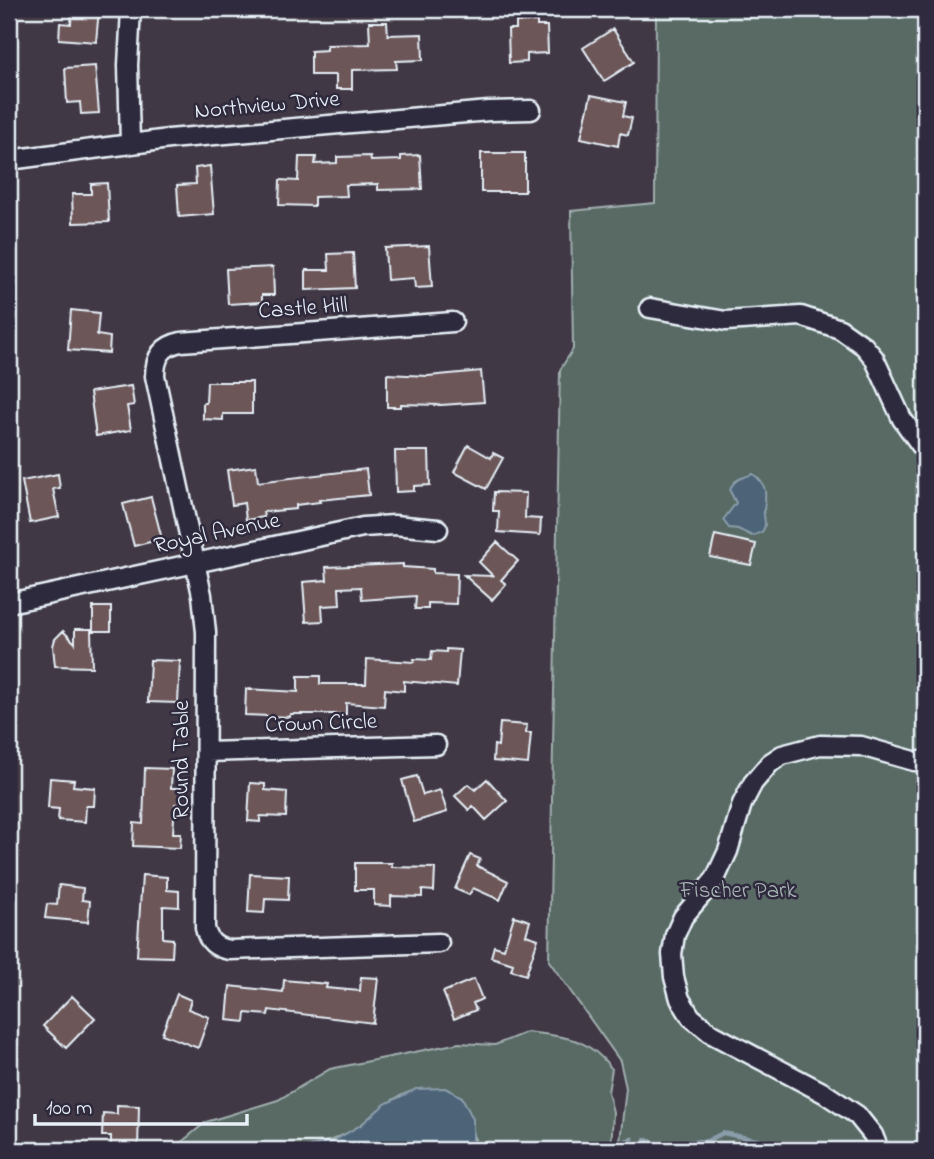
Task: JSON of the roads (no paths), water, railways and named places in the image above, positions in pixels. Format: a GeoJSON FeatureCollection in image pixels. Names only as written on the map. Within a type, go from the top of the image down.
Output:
{"type":"FeatureCollection","features":[{"type":"Feature","properties":{"kind":"street"},"geometry":{"type":"LineString","coordinates":[[130,143],[128,65],[131,9]]}},
{"type":"Feature","properties":{"kind":"street","name":"Northview Drive"},"geometry":{"type":"LineString","coordinates":[[9,160],[130,143],[489,111],[531,110]]}},
{"type":"Feature","properties":{"kind":"street"},"geometry":{"type":"LineString","coordinates":[[650,308],[726,321],[801,316],[840,328],[874,358],[902,419],[925,451]]}},
{"type":"Feature","properties":{"kind":"street","name":"Castle Hill"},"geometry":{"type":"LineString","coordinates":[[160,353],[166,346],[181,342],[453,322]]}},
{"type":"Feature","properties":{"kind":"street","name":"Round Table"},"geometry":{"type":"LineString","coordinates":[[160,353],[155,376],[202,596],[206,632],[207,936],[213,944],[230,950],[439,943]]}},
{"type":"Feature","properties":{"kind":"street","name":"Royal Avenue"},"geometry":{"type":"LineString","coordinates":[[9,603],[363,527],[394,525],[438,529]]}},
{"type":"Feature","properties":{"kind":"street","name":"Crown Circle"},"geometry":{"type":"LineString","coordinates":[[207,752],[436,745]]}},
{"type":"Feature","properties":{"kind":"street"},"geometry":{"type":"LineString","coordinates":[[879,1150],[873,1135],[857,1115],[824,1093],[712,1034],[691,1017],[680,999],[672,954],[683,917],[715,879],[728,850],[742,804],[753,783],[770,763],[782,755],[820,745],[861,746],[914,761],[925,761]]}},
{"type":"Feature","properties":{"kind":"water"},"geometry":{"type":"Polygon","coordinates":[[[753,474],[765,490],[765,524],[762,532],[752,536],[729,528],[723,520],[736,503],[730,491],[733,483],[753,474]]]}},
{"type":"Feature","properties":{"kind":"water"},"geometry":{"type":"Polygon","coordinates":[[[445,1088],[462,1097],[473,1119],[473,1150],[306,1150],[308,1147],[333,1141],[361,1125],[385,1104],[416,1089],[445,1088]]]}},
{"type":"Feature","properties":{"kind":"waterway"},"geometry":{"type":"LineString","coordinates":[[645,1139],[678,1149],[688,1142],[707,1141],[723,1133],[803,1150]]}},
{"type":"Feature","properties":{"kind":"waterway"},"geometry":{"type":"LineString","coordinates":[[582,1150],[605,1148],[632,1139]]}},
{"type":"Feature","properties":{"kind":"park label","name":"Fischer Park"},"geometry":{"type":"Point","coordinates":[738,891]}}]}
